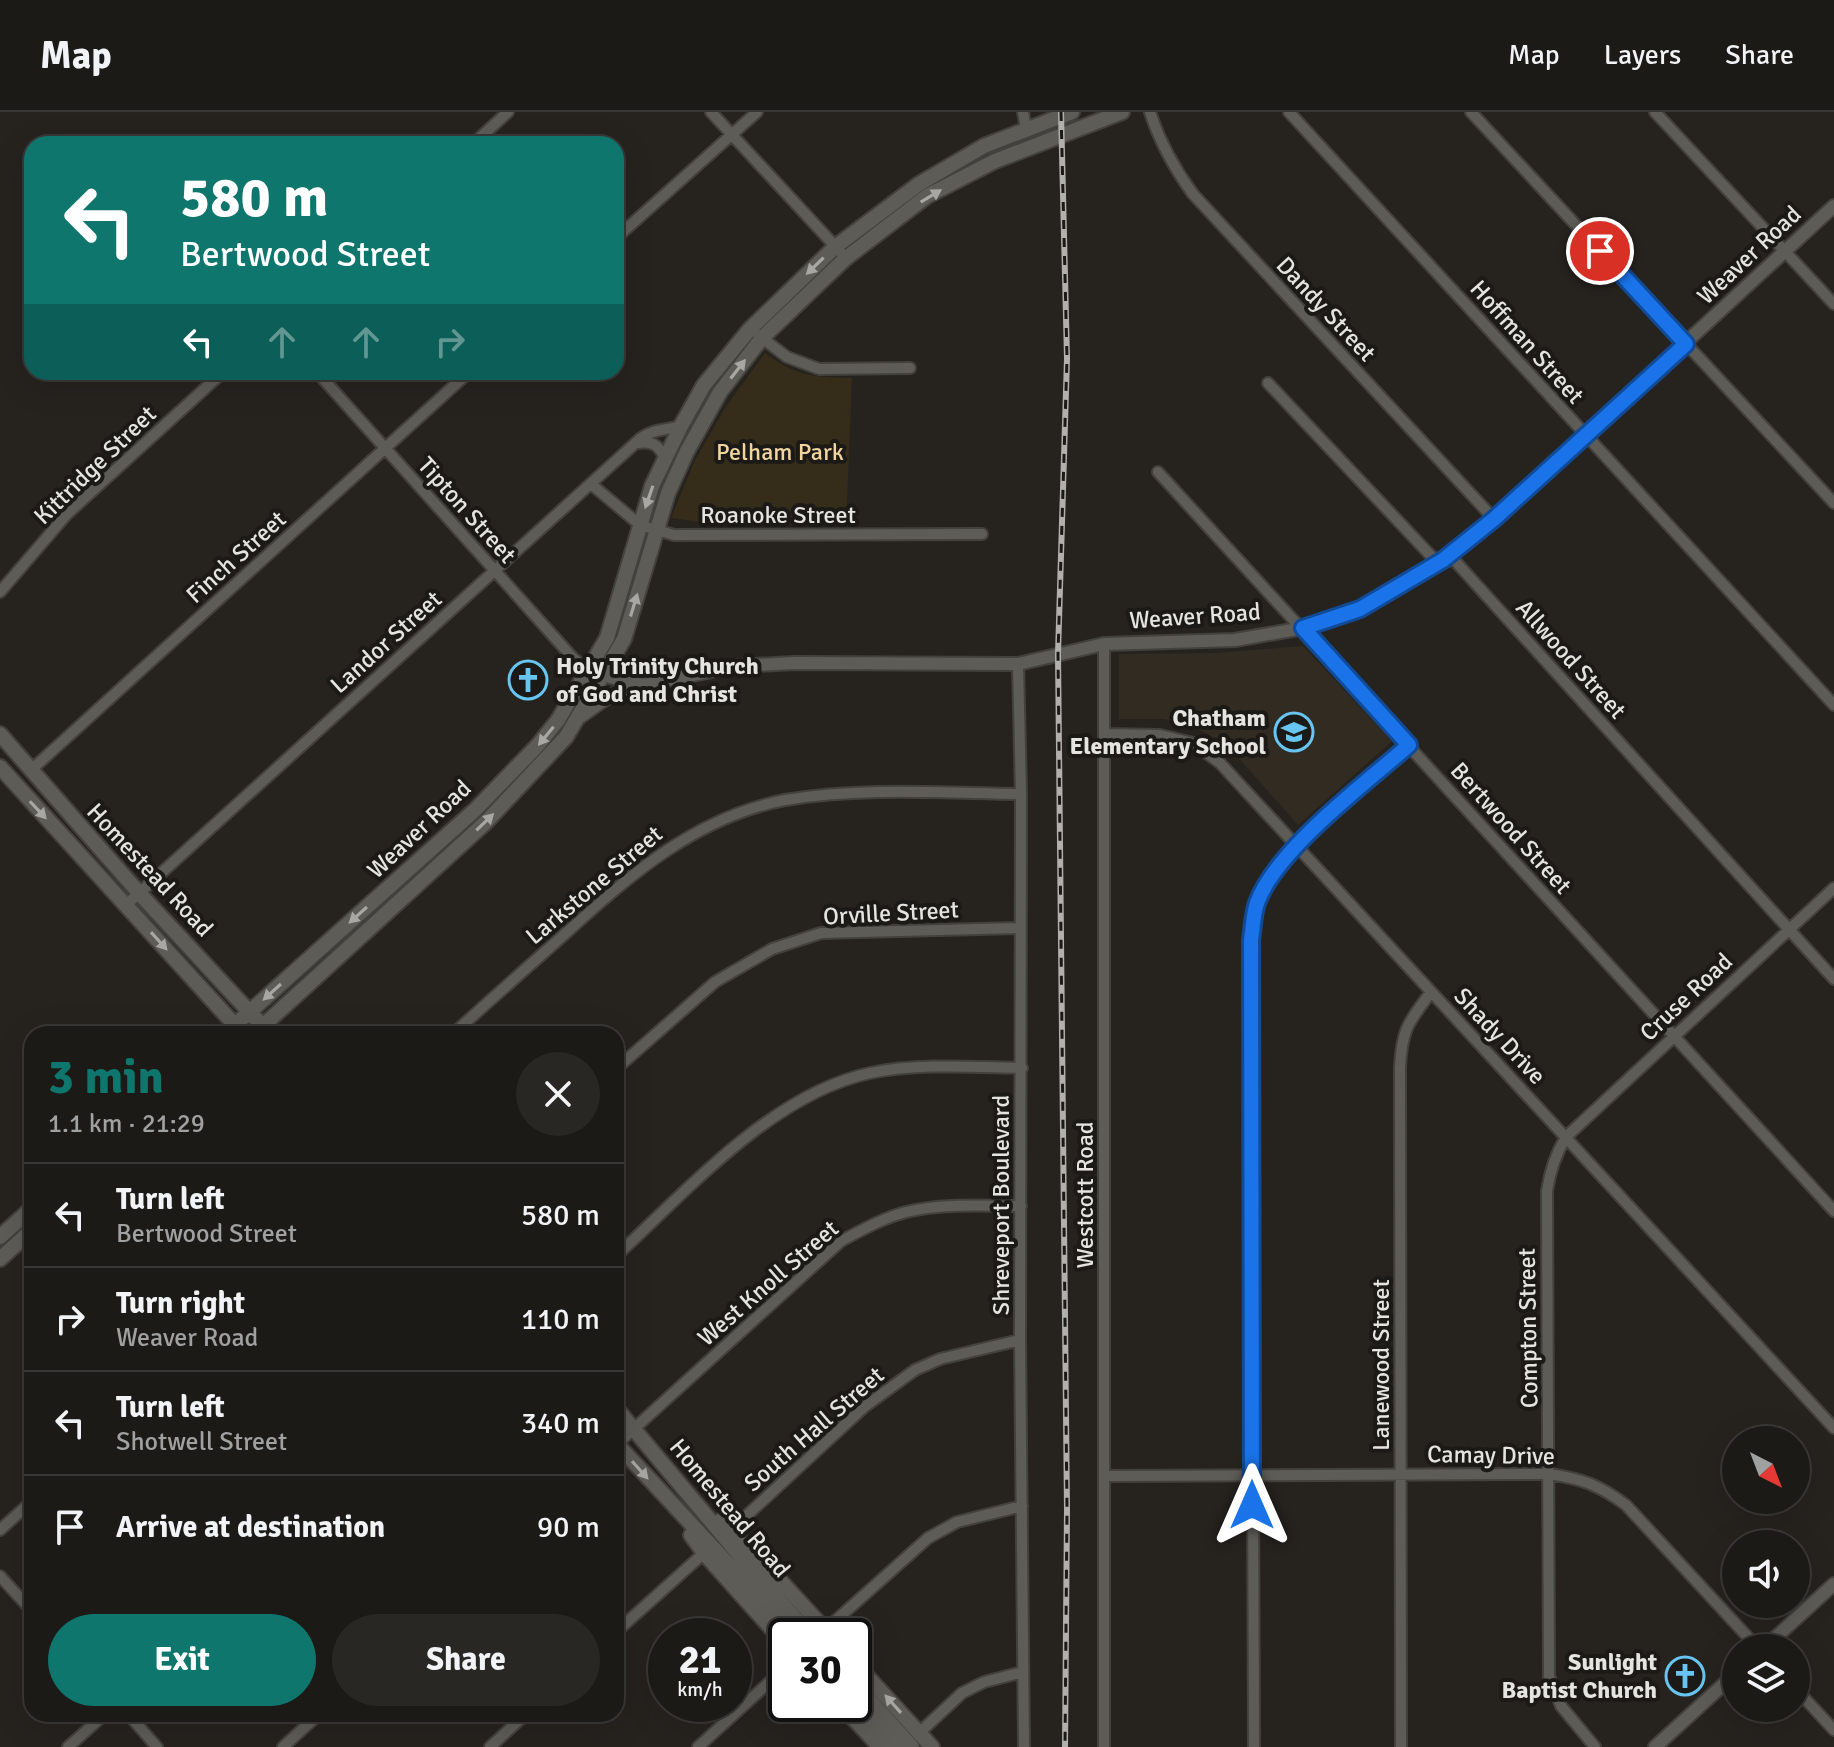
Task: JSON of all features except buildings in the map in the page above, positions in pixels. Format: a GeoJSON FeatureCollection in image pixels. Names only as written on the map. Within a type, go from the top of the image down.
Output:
{"type":"FeatureCollection","features":[{"type":"Feature","properties":{"kind":"main road"},"geometry":{"type":"LineString","coordinates":[[596,674],[652,486],[704,385],[756,334],[835,247],[919,184],[984,146],[1072,112]]}},
{"type":"Feature","properties":{"kind":"main road"},"geometry":{"type":"LineString","coordinates":[[596,674],[624,639],[668,493],[687,451],[756,334],[846,258],[927,196],[995,161],[1122,112]]}},
{"type":"Feature","properties":{"kind":"main road","name":"Weaver Road"},"geometry":{"type":"LineString","coordinates":[[267,1026],[455,851],[551,756],[577,719],[596,674]]}},
{"type":"Feature","properties":{"kind":"main road","name":"Weaver Road"},"geometry":{"type":"LineString","coordinates":[[239,1026],[445,837],[538,745],[596,674]]}},
{"type":"Feature","properties":{"kind":"main road","name":"Homestead Road"},"geometry":{"type":"LineString","coordinates":[[0,734],[259,1026]]}},
{"type":"Feature","properties":{"kind":"main road","name":"Homestead Road"},"geometry":{"type":"LineString","coordinates":[[0,767],[231,1026]]}},
{"type":"Feature","properties":{"kind":"main road"},"geometry":{"type":"LineString","coordinates":[[445,837],[455,851]]}},
{"type":"Feature","properties":{"kind":"main road"},"geometry":{"type":"LineString","coordinates":[[19,1242],[4,1233],[24,1215]]}},
{"type":"Feature","properties":{"kind":"main road"},"geometry":{"type":"LineString","coordinates":[[0,1259],[24,1237]]}},
{"type":"Feature","properties":{"kind":"main road","name":"Homestead Road"},"geometry":{"type":"LineString","coordinates":[[624,1416],[751,1569],[805,1618]]}},
{"type":"Feature","properties":{"kind":"main road","name":"Homestead Road"},"geometry":{"type":"LineString","coordinates":[[624,1453],[778,1618]]}},
{"type":"Feature","properties":{"kind":"main road"},"geometry":{"type":"LineString","coordinates":[[679,1483],[731,1530],[808,1618]]}},
{"type":"Feature","properties":{"kind":"main road"},"geometry":{"type":"LineString","coordinates":[[663,1495],[704,1553],[768,1625]]}},
{"type":"Feature","properties":{"kind":"main road"},"geometry":{"type":"LineString","coordinates":[[872,1689],[909,1743]]}},
{"type":"Feature","properties":{"kind":"main road"},"geometry":{"type":"LineString","coordinates":[[872,1703],[909,1743]]}},
{"type":"Feature","properties":{"kind":"main road"},"geometry":{"type":"LineString","coordinates":[[872,1715],[909,1743],[932,1747]]}},
{"type":"Feature","properties":{"kind":"main road"},"geometry":{"type":"LineString","coordinates":[[857,1722],[880,1747]]}},
{"type":"Feature","properties":{"kind":"street"},"geometry":{"type":"LineString","coordinates":[[482,136],[508,112]]}},
{"type":"Feature","properties":{"kind":"street"},"geometry":{"type":"LineString","coordinates":[[711,112],[846,258]]}},
{"type":"Feature","properties":{"kind":"street"},"geometry":{"type":"LineString","coordinates":[[624,231],[757,112]]}},
{"type":"Feature","properties":{"kind":"street"},"geometry":{"type":"LineString","coordinates":[[1023,112],[1026,129]]}},
{"type":"Feature","properties":{"kind":"street","name":"Dandy Street"},"geometry":{"type":"LineString","coordinates":[[1150,112],[1173,166],[1193,194],[1494,519]]}},
{"type":"Feature","properties":{"kind":"street","name":"Hoffman Street"},"geometry":{"type":"LineString","coordinates":[[1289,112],[1834,705]]}},
{"type":"Feature","properties":{"kind":"street"},"geometry":{"type":"LineString","coordinates":[[1471,112],[1834,503]]}},
{"type":"Feature","properties":{"kind":"street"},"geometry":{"type":"LineString","coordinates":[[1655,112],[1834,304]]}},
{"type":"Feature","properties":{"kind":"street","name":"Weaver Road"},"geometry":{"type":"LineString","coordinates":[[596,674],[644,685],[736,666],[794,663],[1018,664],[1104,644],[1235,640],[1303,628],[1360,609],[1443,560],[1494,519],[1834,206]]}},
{"type":"Feature","properties":{"kind":"street"},"geometry":{"type":"LineString","coordinates":[[756,334],[787,357],[819,369],[910,368]]}},
{"type":"Feature","properties":{"kind":"street","name":"Kittridge Street"},"geometry":{"type":"LineString","coordinates":[[0,592],[67,514],[214,380]]}},
{"type":"Feature","properties":{"kind":"street","name":"Tipton Street"},"geometry":{"type":"LineString","coordinates":[[324,380],[573,658],[596,674]]}},
{"type":"Feature","properties":{"kind":"street","name":"Finch Street"},"geometry":{"type":"LineString","coordinates":[[30,771],[460,380]]}},
{"type":"Feature","properties":{"kind":"street","name":"Allwood Street"},"geometry":{"type":"LineString","coordinates":[[1268,383],[1433,558],[1455,561],[1834,979]]}},
{"type":"Feature","properties":{"kind":"street","name":"Landor Street"},"geometry":{"type":"LineString","coordinates":[[126,905],[650,432],[681,426]]}},
{"type":"Feature","properties":{"kind":"street"},"geometry":{"type":"LineString","coordinates":[[638,443],[656,444],[665,459]]}},
{"type":"Feature","properties":{"kind":"street","name":"Bertwood Street"},"geometry":{"type":"LineString","coordinates":[[1158,472],[1834,1211]]}},
{"type":"Feature","properties":{"kind":"street","name":"Roanoke Street"},"geometry":{"type":"LineString","coordinates":[[591,484],[640,525],[674,535],[982,534]]}},
{"type":"Feature","properties":{"kind":"street","name":"Westcott Road"},"geometry":{"type":"LineString","coordinates":[[1104,644],[1104,1747]]}},
{"type":"Feature","properties":{"kind":"street","name":"Shreveport Boulevard"},"geometry":{"type":"LineString","coordinates":[[1018,664],[1024,1747]]}},
{"type":"Feature","properties":{"kind":"street"},"geometry":{"type":"LineString","coordinates":[[577,719],[611,695],[644,685]]}},
{"type":"Feature","properties":{"kind":"street","name":"Shady Drive"},"geometry":{"type":"LineString","coordinates":[[1104,734],[1160,735],[1193,743],[1220,763],[1834,1428]]}},
{"type":"Feature","properties":{"kind":"street"},"geometry":{"type":"LineString","coordinates":[[1254,1747],[1251,940],[1257,904],[1276,868],[1297,845],[1409,745]]}},
{"type":"Feature","properties":{"kind":"street","name":"Larkstone Street"},"geometry":{"type":"LineString","coordinates":[[462,1026],[627,878],[675,842],[705,827],[785,800],[896,793],[1021,794]]}},
{"type":"Feature","properties":{"kind":"street","name":"Cruse Road"},"geometry":{"type":"LineString","coordinates":[[1566,1137],[1834,888]]}},
{"type":"Feature","properties":{"kind":"street","name":"Orville Street"},"geometry":{"type":"LineString","coordinates":[[624,1062],[715,982],[772,949],[821,933],[1019,928]]}},
{"type":"Feature","properties":{"kind":"street","name":"Lanewood Street"},"geometry":{"type":"LineString","coordinates":[[1401,1747],[1402,1037],[1412,1017],[1431,992]]}},
{"type":"Feature","properties":{"kind":"street"},"geometry":{"type":"LineString","coordinates":[[624,1249],[751,1133],[816,1091],[870,1073],[936,1067],[1022,1068]]}},
{"type":"Feature","properties":{"kind":"street","name":"Compton Street"},"geometry":{"type":"LineString","coordinates":[[1566,1137],[1556,1153],[1547,1191],[1549,1676],[1561,1706],[1595,1747]]}},
{"type":"Feature","properties":{"kind":"street","name":"West Knoll Street"},"geometry":{"type":"LineString","coordinates":[[624,1437],[841,1241],[878,1222],[907,1212],[958,1205],[1021,1206]]}},
{"type":"Feature","properties":{"kind":"street","name":"South Hall Street"},"geometry":{"type":"LineString","coordinates":[[731,1530],[864,1407],[903,1378],[940,1359],[1020,1340]]}},
{"type":"Feature","properties":{"kind":"street","name":"Camay Drive"},"geometry":{"type":"LineString","coordinates":[[1105,1476],[1549,1474],[1579,1478],[1602,1487],[1626,1505],[1748,1634]]}},
{"type":"Feature","properties":{"kind":"street"},"geometry":{"type":"LineString","coordinates":[[840,1618],[928,1538],[957,1522],[1022,1506]]}},
{"type":"Feature","properties":{"kind":"street"},"geometry":{"type":"LineString","coordinates":[[0,1530],[24,1508]]}},
{"type":"Feature","properties":{"kind":"street"},"geometry":{"type":"LineString","coordinates":[[624,1625],[704,1553]]}},
{"type":"Feature","properties":{"kind":"street"},"geometry":{"type":"LineString","coordinates":[[0,1576],[24,1602]]}},
{"type":"Feature","properties":{"kind":"street"},"geometry":{"type":"LineString","coordinates":[[1777,1634],[1834,1584]]}},
{"type":"Feature","properties":{"kind":"street"},"geometry":{"type":"LineString","coordinates":[[909,1743],[962,1693],[984,1682],[1023,1672]]}},
{"type":"Feature","properties":{"kind":"street"},"geometry":{"type":"LineString","coordinates":[[698,1747],[768,1683]]}},
{"type":"Feature","properties":{"kind":"street"},"geometry":{"type":"LineString","coordinates":[[1655,1747],[1722,1686]]}},
{"type":"Feature","properties":{"kind":"street"},"geometry":{"type":"LineString","coordinates":[[1810,1704],[1834,1730]]}},
{"type":"Feature","properties":{"kind":"street"},"geometry":{"type":"LineString","coordinates":[[68,1747],[96,1722]]}},
{"type":"Feature","properties":{"kind":"street"},"geometry":{"type":"LineString","coordinates":[[135,1722],[157,1747]]}},
{"type":"Feature","properties":{"kind":"street"},"geometry":{"type":"LineString","coordinates":[[283,1747],[310,1722]]}},
{"type":"Feature","properties":{"kind":"street"},"geometry":{"type":"LineString","coordinates":[[490,1747],[517,1722]]}},
{"type":"Feature","properties":{"kind":"shaded area","name":"Chatham Elementary School"},"geometry":{"type":"Polygon","coordinates":[[[1303,646],[1392,741],[1298,825],[1236,755],[1216,739],[1193,726],[1164,719],[1119,719],[1119,654],[1216,653],[1303,646]]]}},
{"type":"Feature","properties":{"kind":"green space","name":"Pelham Park"},"geometry":{"type":"Polygon","coordinates":[[[765,353],[787,367],[806,374],[852,378],[846,525],[709,523],[671,518],[694,462],[725,408],[765,353]]]}},
{"type":"Feature","properties":{"kind":"railway"},"geometry":{"type":"LineString","coordinates":[[1061,112],[1067,358],[1058,654],[1067,1509],[1065,1747]]}},
{"type":"Feature","properties":{"kind":"place","name":"Holy Trinity Church of God and Christ"},"geometry":{"type":"Point","coordinates":[528,680]}},
{"type":"Feature","properties":{"kind":"place","name":"Chatham Elementary School"},"geometry":{"type":"Point","coordinates":[1294,732]}},
{"type":"Feature","properties":{"kind":"place","name":"Sunlight Baptist Church"},"geometry":{"type":"Point","coordinates":[1685,1676]}},
{"type":"Feature","properties":{"kind":"route"},"geometry":{"type":"LineString","coordinates":[[1252,1505],[1251,940],[1257,904],[1276,868],[1297,845],[1409,745],[1303,628],[1360,609],[1443,560],[1494,519],[1686,344],[1600,251]]}}]}
